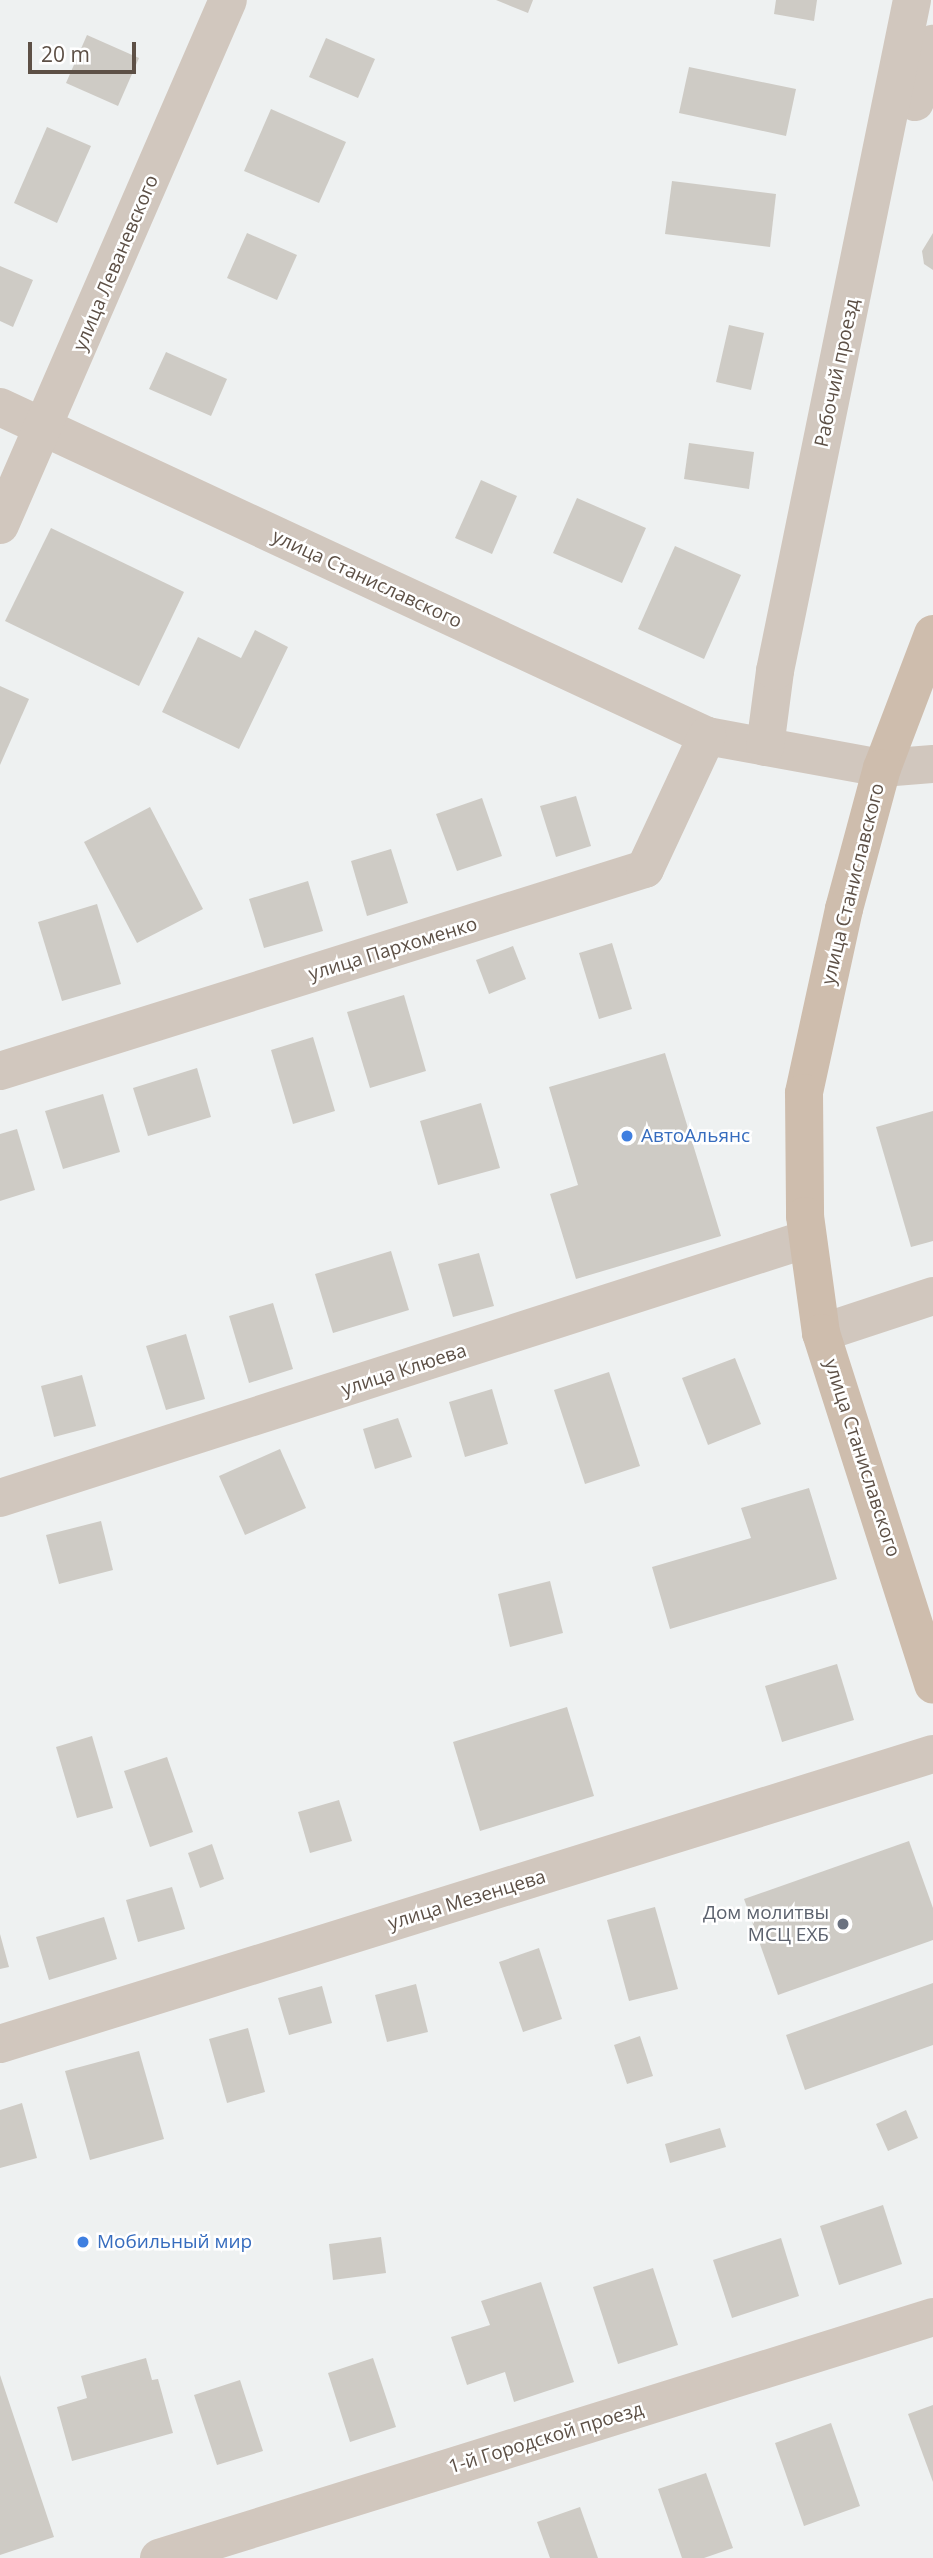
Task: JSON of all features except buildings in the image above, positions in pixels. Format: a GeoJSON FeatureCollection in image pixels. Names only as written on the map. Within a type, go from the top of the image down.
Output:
{"type":"FeatureCollection","features":[{"type":"Feature","properties":{"kind":"main road"},"geometry":{"type":"LineString","coordinates":[[882,768],[933,634]]}},
{"type":"Feature","properties":{"kind":"main road","name":"улица Станиславского"},"geometry":{"type":"LineString","coordinates":[[882,768],[844,909],[804,1093],[807,1238],[821,1333],[933,1685]]}},
{"type":"Feature","properties":{"kind":"street","name":"улица Леваневского"},"geometry":{"type":"LineString","coordinates":[[0,524],[46,427],[228,0]]}},
{"type":"Feature","properties":{"kind":"street","name":"Рабочий проезд"},"geometry":{"type":"LineString","coordinates":[[765,747],[775,671],[912,0]]}},
{"type":"Feature","properties":{"kind":"street"},"geometry":{"type":"LineString","coordinates":[[878,176],[915,102],[933,44]]}},
{"type":"Feature","properties":{"kind":"street","name":"улица Станиславского"},"geometry":{"type":"LineString","coordinates":[[0,407],[707,736],[882,768]]}},
{"type":"Feature","properties":{"kind":"street","name":"улица Пархоменко"},"geometry":{"type":"LineString","coordinates":[[0,1071],[645,869],[707,736]]}},
{"type":"Feature","properties":{"kind":"street"},"geometry":{"type":"LineString","coordinates":[[882,768],[933,764]]}},
{"type":"Feature","properties":{"kind":"street","name":"улица Клюева"},"geometry":{"type":"LineString","coordinates":[[0,1499],[807,1238]]}},
{"type":"Feature","properties":{"kind":"street"},"geometry":{"type":"LineString","coordinates":[[821,1333],[933,1296]]}},
{"type":"Feature","properties":{"kind":"street","name":"улица Мезенцева"},"geometry":{"type":"LineString","coordinates":[[0,2044],[933,1754]]}},
{"type":"Feature","properties":{"kind":"street","name":"1-й Городской проезд"},"geometry":{"type":"LineString","coordinates":[[159,2558],[933,2317]]}},
{"type":"Feature","properties":{"kind":"place","name":"АвтоАльянс"},"geometry":{"type":"Point","coordinates":[627,1136]}},
{"type":"Feature","properties":{"kind":"place","name":"Дом молитвы МСЦ ЕХБ"},"geometry":{"type":"Point","coordinates":[843,1924]}},
{"type":"Feature","properties":{"kind":"place","name":"Мобильный мир"},"geometry":{"type":"Point","coordinates":[83,2242]}}]}
